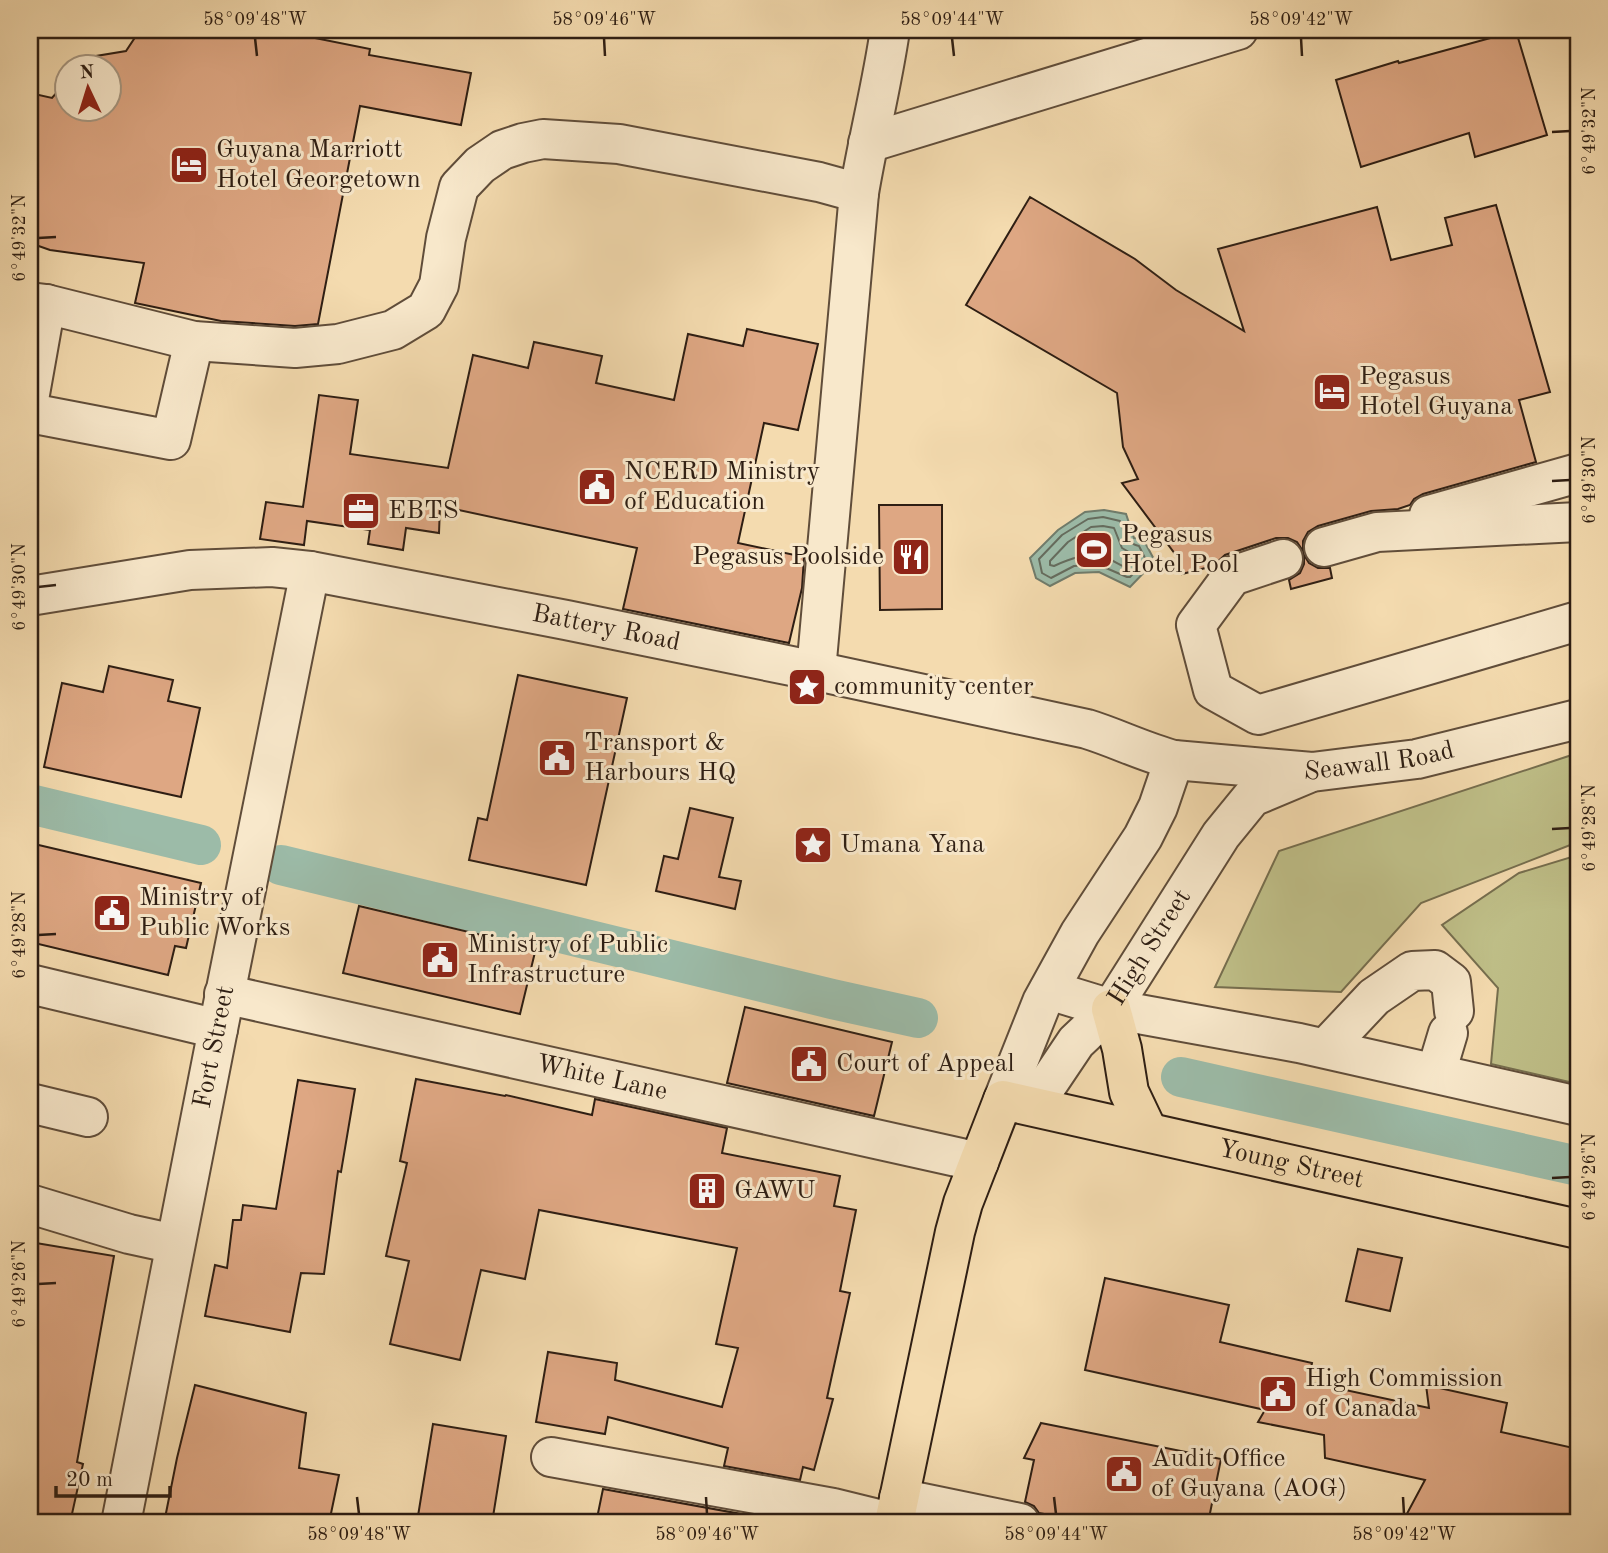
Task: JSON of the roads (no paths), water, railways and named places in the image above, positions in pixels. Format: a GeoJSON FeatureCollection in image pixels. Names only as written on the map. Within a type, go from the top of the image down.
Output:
{"type":"FeatureCollection","features":[{"type":"Feature","properties":{"kind":"main road"},"geometry":{"type":"LineString","coordinates":[[1111,1009],[1122,1049],[1129,1092],[1148,1132]]}},
{"type":"Feature","properties":{"kind":"main road","name":"Young Street"},"geometry":{"type":"LineString","coordinates":[[1001,1125],[1148,1132],[1578,1229]]}},
{"type":"Feature","properties":{"kind":"main road","name":"High Street"},"geometry":{"type":"LineString","coordinates":[[896,1515],[963,1203],[1001,1125]]}},
{"type":"Feature","properties":{"kind":"street"},"geometry":{"type":"LineString","coordinates":[[816,671],[859,193],[890,30]]}},
{"type":"Feature","properties":{"kind":"street"},"geometry":{"type":"LineString","coordinates":[[868,142],[1238,30]]}},
{"type":"Feature","properties":{"kind":"street"},"geometry":{"type":"LineString","coordinates":[[30,394],[38,303],[194,341],[295,348],[338,344],[393,330],[426,310],[439,285],[458,187],[480,165],[502,150],[523,143],[543,139],[619,144],[819,182],[859,193]]}},
{"type":"Feature","properties":{"kind":"street"},"geometry":{"type":"LineString","coordinates":[[30,413],[171,440],[194,341]]}},
{"type":"Feature","properties":{"kind":"street"},"geometry":{"type":"LineString","coordinates":[[1324,547],[1578,473]]}},
{"type":"Feature","properties":{"kind":"street"},"geometry":{"type":"LineString","coordinates":[[1377,533],[1578,522]]}},
{"type":"Feature","properties":{"kind":"street"},"geometry":{"type":"LineString","coordinates":[[1283,559],[1232,576],[1196,625],[1213,690],[1258,715],[1578,621]]}},
{"type":"Feature","properties":{"kind":"street","name":"Battery Road"},"geometry":{"type":"LineString","coordinates":[[30,596],[190,570],[272,567],[310,571],[566,620],[1087,729],[1174,760]]}},
{"type":"Feature","properties":{"kind":"street","name":"Fort Street"},"geometry":{"type":"LineString","coordinates":[[121,1523],[310,571]]}},
{"type":"Feature","properties":{"kind":"street","name":"Seawall Road"},"geometry":{"type":"LineString","coordinates":[[1174,760],[1312,772],[1416,760],[1578,719]]}},
{"type":"Feature","properties":{"kind":"street","name":"High Street"},"geometry":{"type":"LineString","coordinates":[[1001,1125],[1042,1002],[1080,933],[1143,837],[1158,807],[1174,760]]}},
{"type":"Feature","properties":{"kind":"street","name":"High Street"},"geometry":{"type":"LineString","coordinates":[[1001,1125],[1076,1042],[1111,1009],[1221,835],[1252,797],[1312,772]]}},
{"type":"Feature","properties":{"kind":"street"},"geometry":{"type":"LineString","coordinates":[[1326,1048],[1374,997],[1412,971],[1435,970],[1451,982],[1451,1022],[1436,1073]]}},
{"type":"Feature","properties":{"kind":"street","name":"White Lane"},"geometry":{"type":"LineString","coordinates":[[30,984],[1001,1125]]}},
{"type":"Feature","properties":{"kind":"street"},"geometry":{"type":"LineString","coordinates":[[1049,990],[1111,1009],[1326,1048],[1578,1106]]}},
{"type":"Feature","properties":{"kind":"street"},"geometry":{"type":"LineString","coordinates":[[30,1103],[88,1117]]}},
{"type":"Feature","properties":{"kind":"street"},"geometry":{"type":"LineString","coordinates":[[30,1204],[129,1234],[176,1244]]}},
{"type":"Feature","properties":{"kind":"street"},"geometry":{"type":"LineString","coordinates":[[551,1457],[833,1508],[1020,1523]]}},
{"type":"Feature","properties":{"kind":"water","name":"Pegasus Hotel Pool"},"geometry":{"type":"Polygon","coordinates":[[[1104,510],[1126,514],[1134,538],[1143,539],[1155,561],[1130,587],[1099,572],[1075,573],[1050,586],[1036,578],[1030,558],[1058,530],[1085,512],[1104,510]]]}},
{"type":"Feature","properties":{"kind":"waterway"},"geometry":{"type":"LineString","coordinates":[[30,804],[201,845]]}},
{"type":"Feature","properties":{"kind":"waterway"},"geometry":{"type":"LineString","coordinates":[[281,865],[918,1018]]}},
{"type":"Feature","properties":{"kind":"waterway"},"geometry":{"type":"LineString","coordinates":[[1181,1077],[1578,1166]]}},
{"type":"Feature","properties":{"kind":"place","name":"Guyana Marriott Hotel Georgetown"},"geometry":{"type":"Point","coordinates":[189,165]}},
{"type":"Feature","properties":{"kind":"place","name":"Pegasus Hotel Guyana"},"geometry":{"type":"Point","coordinates":[1332,392]}},
{"type":"Feature","properties":{"kind":"place","name":"NCERD Ministry of Education"},"geometry":{"type":"Point","coordinates":[597,487]}},
{"type":"Feature","properties":{"kind":"place","name":"EBTS"},"geometry":{"type":"Point","coordinates":[361,511]}},
{"type":"Feature","properties":{"kind":"place","name":"Pegasus Hotel Pool"},"geometry":{"type":"Point","coordinates":[1094,550]}},
{"type":"Feature","properties":{"kind":"place","name":"Pegasus Poolside"},"geometry":{"type":"Point","coordinates":[911,557]}},
{"type":"Feature","properties":{"kind":"place","name":"community center"},"geometry":{"type":"Point","coordinates":[807,687]}},
{"type":"Feature","properties":{"kind":"place","name":"Transport & Harbours HQ"},"geometry":{"type":"Point","coordinates":[557,758]}},
{"type":"Feature","properties":{"kind":"place","name":"Umana Yana"},"geometry":{"type":"Point","coordinates":[813,845]}},
{"type":"Feature","properties":{"kind":"place","name":"Ministry of Public Works"},"geometry":{"type":"Point","coordinates":[112,913]}},
{"type":"Feature","properties":{"kind":"place","name":"Ministry of Public Infrastructure"},"geometry":{"type":"Point","coordinates":[440,960]}},
{"type":"Feature","properties":{"kind":"place","name":"Court of Appeal"},"geometry":{"type":"Point","coordinates":[809,1064]}},
{"type":"Feature","properties":{"kind":"place","name":"GAWU"},"geometry":{"type":"Point","coordinates":[707,1191]}},
{"type":"Feature","properties":{"kind":"place","name":"High Commission of Canada"},"geometry":{"type":"Point","coordinates":[1278,1394]}},
{"type":"Feature","properties":{"kind":"place","name":"Audit Office of Guyana (AOG)"},"geometry":{"type":"Point","coordinates":[1124,1474]}}]}
